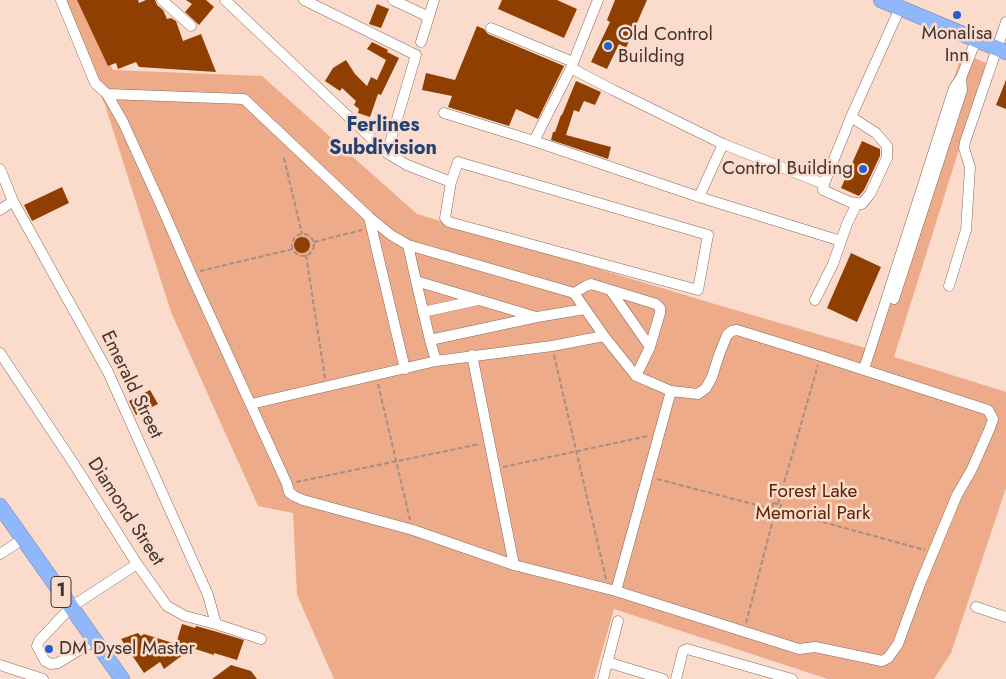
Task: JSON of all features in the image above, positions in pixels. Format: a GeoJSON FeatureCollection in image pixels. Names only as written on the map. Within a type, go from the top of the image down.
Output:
{"type":"FeatureCollection","features":[{"type":"Feature","properties":{"kind":"highway"},"geometry":{"type":"LineString","coordinates":[[892,3],[1001,50]]}},
{"type":"Feature","properties":{"kind":"highway","name":"1"},"geometry":{"type":"LineString","coordinates":[[0,506],[122,679]]}},
{"type":"Feature","properties":{"kind":"street"},"geometry":{"type":"LineString","coordinates":[[61,0],[95,83],[106,94],[123,122],[289,492],[294,496],[302,500],[413,530],[514,565],[612,590],[799,649],[816,647],[882,661],[888,658],[898,644],[920,584],[957,495],[972,469],[990,428],[993,419],[988,410],[737,330],[727,335],[706,388],[698,394],[671,391],[636,376],[604,336],[574,293],[408,245],[391,235],[369,217],[244,98],[106,94]]}},
{"type":"Feature","properties":{"kind":"street"},"geometry":{"type":"LineString","coordinates":[[162,0],[191,26]]}},
{"type":"Feature","properties":{"kind":"street"},"geometry":{"type":"LineString","coordinates":[[225,0],[387,153],[407,165],[451,182]]}},
{"type":"Feature","properties":{"kind":"street"},"geometry":{"type":"LineString","coordinates":[[304,0],[416,55],[387,153]]}},
{"type":"Feature","properties":{"kind":"street"},"geometry":{"type":"LineString","coordinates":[[393,0],[429,17]]}},
{"type":"Feature","properties":{"kind":"street"},"geometry":{"type":"LineString","coordinates":[[422,42],[434,0]]}},
{"type":"Feature","properties":{"kind":"street"},"geometry":{"type":"LineString","coordinates":[[534,141],[572,65],[598,0]]}},
{"type":"Feature","properties":{"kind":"street"},"geometry":{"type":"LineString","coordinates":[[851,117],[876,133],[887,146],[887,158],[870,194],[862,204],[850,202],[823,190],[892,3]]}},
{"type":"Feature","properties":{"kind":"street"},"geometry":{"type":"LineString","coordinates":[[949,286],[966,230],[970,168],[964,142],[1001,50],[1006,22]]}},
{"type":"Feature","properties":{"kind":"street"},"geometry":{"type":"LineString","coordinates":[[491,28],[572,65],[622,94],[723,144],[824,184]]}},
{"type":"Feature","properties":{"kind":"street"},"geometry":{"type":"LineString","coordinates":[[867,370],[954,88],[961,78],[976,40]]}},
{"type":"Feature","properties":{"kind":"street"},"geometry":{"type":"LineString","coordinates":[[444,112],[698,197],[841,241]]}},
{"type":"Feature","properties":{"kind":"street"},"geometry":{"type":"LineString","coordinates":[[698,197],[723,144]]}},
{"type":"Feature","properties":{"kind":"street"},"geometry":{"type":"LineString","coordinates":[[458,162],[708,235],[698,290],[449,222],[445,218],[451,182],[458,162]]}},
{"type":"Feature","properties":{"kind":"street","name":"Emerald Street"},"geometry":{"type":"LineString","coordinates":[[0,169],[13,202],[108,372],[208,595],[216,624]]}},
{"type":"Feature","properties":{"kind":"street"},"geometry":{"type":"LineString","coordinates":[[0,210],[13,202]]}},
{"type":"Feature","properties":{"kind":"street"},"geometry":{"type":"LineString","coordinates":[[815,300],[834,264],[847,224],[857,203]]}},
{"type":"Feature","properties":{"kind":"street"},"geometry":{"type":"LineString","coordinates":[[369,217],[405,369]]}},
{"type":"Feature","properties":{"kind":"street"},"geometry":{"type":"LineString","coordinates":[[408,245],[436,361]]}},
{"type":"Feature","properties":{"kind":"street"},"geometry":{"type":"LineString","coordinates":[[416,281],[537,317]]}},
{"type":"Feature","properties":{"kind":"street"},"geometry":{"type":"LineString","coordinates":[[574,293],[591,284],[656,304],[660,308],[650,347],[636,376]]}},
{"type":"Feature","properties":{"kind":"street"},"geometry":{"type":"LineString","coordinates":[[611,291],[650,347]]}},
{"type":"Feature","properties":{"kind":"street"},"geometry":{"type":"LineString","coordinates":[[423,312],[479,300]]}},
{"type":"Feature","properties":{"kind":"street"},"geometry":{"type":"LineString","coordinates":[[430,340],[537,317],[585,309]]}},
{"type":"Feature","properties":{"kind":"street"},"geometry":{"type":"LineString","coordinates":[[250,404],[436,361],[552,346],[604,336]]}},
{"type":"Feature","properties":{"kind":"street","name":"Diamond Street"},"geometry":{"type":"LineString","coordinates":[[0,353],[137,564],[167,606],[185,616],[261,639]]}},
{"type":"Feature","properties":{"kind":"street"},"geometry":{"type":"LineString","coordinates":[[472,355],[514,565]]}},
{"type":"Feature","properties":{"kind":"street"},"geometry":{"type":"LineString","coordinates":[[612,590],[660,434],[671,391]]}},
{"type":"Feature","properties":{"kind":"street"},"geometry":{"type":"LineString","coordinates":[[0,554],[23,539]]}},
{"type":"Feature","properties":{"kind":"street"},"geometry":{"type":"LineString","coordinates":[[95,640],[58,663],[52,664],[45,661],[36,646],[39,640],[71,607],[137,564]]}},
{"type":"Feature","properties":{"kind":"street"},"geometry":{"type":"LineString","coordinates":[[976,607],[1006,617]]}},
{"type":"Feature","properties":{"kind":"street"},"geometry":{"type":"LineString","coordinates":[[603,679],[618,621]]}},
{"type":"Feature","properties":{"kind":"street"},"geometry":{"type":"LineString","coordinates":[[676,679],[683,651],[687,649],[792,679]]}},
{"type":"Feature","properties":{"kind":"street"},"geometry":{"type":"LineString","coordinates":[[607,662],[663,679]]}},
{"type":"Feature","properties":{"kind":"street"},"geometry":{"type":"LineString","coordinates":[[0,666],[43,679]]}},
{"type":"Feature","properties":{"kind":"path"},"geometry":{"type":"LineString","coordinates":[[284,158],[302,234]]}},
{"type":"Feature","properties":{"kind":"path"},"geometry":{"type":"LineString","coordinates":[[314,242],[372,228]]}},
{"type":"Feature","properties":{"kind":"path"},"geometry":{"type":"LineString","coordinates":[[302,234],[310,236],[314,242],[313,249],[306,255],[301,256],[293,249],[292,241],[296,236],[302,234]]}},
{"type":"Feature","properties":{"kind":"path"},"geometry":{"type":"LineString","coordinates":[[191,274],[293,249]]}},
{"type":"Feature","properties":{"kind":"path"},"geometry":{"type":"LineString","coordinates":[[306,255],[327,386]]}},
{"type":"Feature","properties":{"kind":"path"},"geometry":{"type":"LineString","coordinates":[[552,346],[576,451],[612,590]]}},
{"type":"Feature","properties":{"kind":"path"},"geometry":{"type":"LineString","coordinates":[[774,516],[778,517],[781,505],[778,504],[821,356]]}},
{"type":"Feature","properties":{"kind":"path"},"geometry":{"type":"LineString","coordinates":[[375,374],[413,530]]}},
{"type":"Feature","properties":{"kind":"path"},"geometry":{"type":"LineString","coordinates":[[495,468],[660,434]]}},
{"type":"Feature","properties":{"kind":"path"},"geometry":{"type":"LineString","coordinates":[[287,484],[490,442]]}},
{"type":"Feature","properties":{"kind":"path"},"geometry":{"type":"LineString","coordinates":[[647,476],[772,509]]}},
{"type":"Feature","properties":{"kind":"path"},"geometry":{"type":"LineString","coordinates":[[774,516],[770,515],[773,503],[778,504]]}},
{"type":"Feature","properties":{"kind":"path"},"geometry":{"type":"LineString","coordinates":[[779,510],[934,553]]}},
{"type":"Feature","properties":{"kind":"path"},"geometry":{"type":"LineString","coordinates":[[743,632],[774,516]]}},
{"type":"Feature","properties":{"kind":"green space","name":"Forest Lake Memorial Park"},"geometry":{"type":"Polygon","coordinates":[[[57,0],[78,0],[113,70],[262,76],[417,214],[869,349],[962,53],[986,63],[894,357],[1006,392],[1006,488],[951,653],[934,679],[828,679],[614,609],[594,679],[334,679],[297,595],[293,513],[258,506],[171,312],[105,105],[57,0]]]}},
{"type":"Feature","properties":{"kind":"building"},"geometry":{"type":"Polygon","coordinates":[[[77,0],[138,0],[139,3],[146,0],[155,0],[167,19],[171,18],[176,21],[183,41],[201,34],[216,72],[139,67],[136,62],[118,69],[116,63],[108,66],[77,0]]]}},
{"type":"Feature","properties":{"kind":"building"},"geometry":{"type":"Polygon","coordinates":[[[186,0],[206,0],[214,7],[199,25],[185,12],[192,4],[186,0]]]}},
{"type":"Feature","properties":{"kind":"building"},"geometry":{"type":"Polygon","coordinates":[[[502,0],[557,0],[577,9],[564,38],[498,9],[502,0]]]}},
{"type":"Feature","properties":{"kind":"building"},"geometry":{"type":"Polygon","coordinates":[[[615,0],[647,0],[626,48],[619,44],[607,69],[591,62],[610,22],[607,20],[615,0]]]}},
{"type":"Feature","properties":{"kind":"building"},"geometry":{"type":"Polygon","coordinates":[[[377,4],[389,9],[381,28],[369,24],[377,4]]]}},
{"type":"Feature","properties":{"kind":"building"},"geometry":{"type":"Polygon","coordinates":[[[477,26],[484,29],[488,34],[564,66],[538,119],[516,109],[509,126],[448,107],[452,96],[422,90],[426,73],[455,80],[477,26]]]}},
{"type":"Feature","properties":{"kind":"building"},"geometry":{"type":"Polygon","coordinates":[[[372,42],[399,58],[381,95],[378,94],[370,117],[358,113],[359,109],[354,105],[356,101],[342,88],[340,91],[325,81],[333,68],[346,60],[355,74],[367,86],[371,77],[377,80],[386,60],[367,49],[372,42]]]}},
{"type":"Feature","properties":{"kind":"building"},"geometry":{"type":"Polygon","coordinates":[[[1006,80],[1006,109],[996,105],[1006,80]]]}},
{"type":"Feature","properties":{"kind":"building"},"geometry":{"type":"Polygon","coordinates":[[[576,81],[601,92],[595,105],[584,101],[579,112],[574,110],[566,135],[611,147],[608,159],[551,140],[576,81]]]}},
{"type":"Feature","properties":{"kind":"building","name":"Control Building"},"geometry":{"type":"Polygon","coordinates":[[[862,141],[880,149],[880,156],[864,190],[859,196],[841,188],[862,141]]]}},
{"type":"Feature","properties":{"kind":"building"},"geometry":{"type":"Polygon","coordinates":[[[62,187],[69,203],[32,221],[24,205],[62,187]]]}},
{"type":"Feature","properties":{"kind":"building"},"geometry":{"type":"Polygon","coordinates":[[[302,237],[308,239],[310,245],[308,251],[302,253],[296,251],[294,245],[296,239],[302,237]]]}},
{"type":"Feature","properties":{"kind":"building"},"geometry":{"type":"Polygon","coordinates":[[[851,253],[881,267],[857,322],[827,308],[851,253]]]}},
{"type":"Feature","properties":{"kind":"building"},"geometry":{"type":"Polygon","coordinates":[[[150,390],[158,404],[136,415],[129,401],[150,390]]]}},
{"type":"Feature","properties":{"kind":"building"},"geometry":{"type":"Polygon","coordinates":[[[182,624],[195,628],[196,626],[244,640],[237,660],[192,648],[164,669],[160,662],[144,673],[121,639],[138,633],[141,636],[144,634],[176,644],[182,624]]]}},
{"type":"Feature","properties":{"kind":"building"},"geometry":{"type":"Polygon","coordinates":[[[231,665],[251,671],[257,679],[212,679],[231,665]]]}},
{"type":"Feature","properties":{"kind":"place","name":"Monalisa Inn"},"geometry":{"type":"Point","coordinates":[957,15]}},
{"type":"Feature","properties":{"kind":"place","name":"Old Control Building"},"geometry":{"type":"Point","coordinates":[608,46]}},
{"type":"Feature","properties":{"kind":"place","name":"Control Building"},"geometry":{"type":"Point","coordinates":[863,169]}},
{"type":"Feature","properties":{"kind":"place","name":"DM Dysel Master"},"geometry":{"type":"Point","coordinates":[49,649]}},
{"type":"Feature","properties":{"kind":"district","name":"Ferlines Subdivision"},"geometry":{"type":"Point","coordinates":[383,138]}}]}
